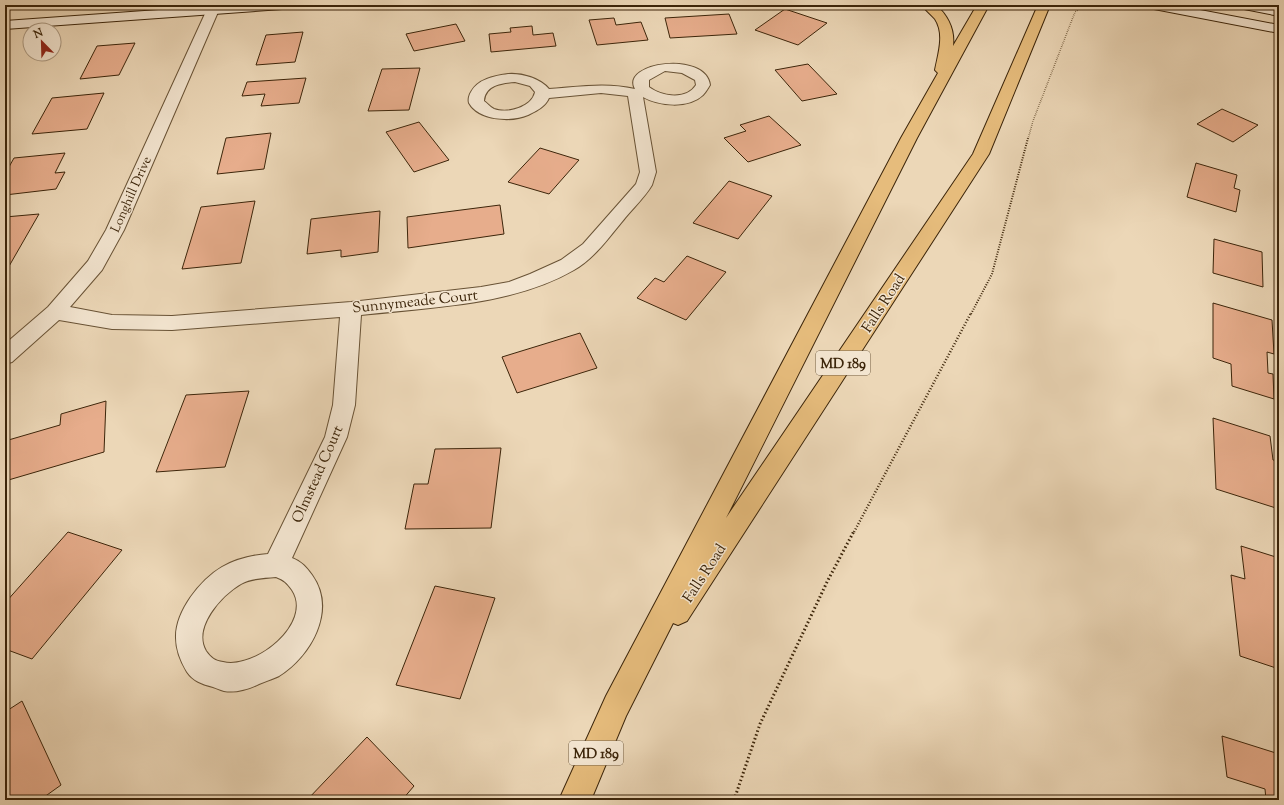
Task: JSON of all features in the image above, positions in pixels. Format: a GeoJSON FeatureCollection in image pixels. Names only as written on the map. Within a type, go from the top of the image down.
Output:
{"type":"FeatureCollection","features":[{"type":"Feature","properties":{"kind":"main road"},"geometry":{"type":"LineString","coordinates":[[928,5],[943,20],[947,32],[945,56],[938,89]]}},
{"type":"Feature","properties":{"kind":"main road","name":"Falls Road"},"geometry":{"type":"LineString","coordinates":[[575,800],[616,706],[909,138],[984,5]]}},
{"type":"Feature","properties":{"kind":"main road","name":"Falls Road"},"geometry":{"type":"LineString","coordinates":[[616,706],[981,154],[1044,5]]}},
{"type":"Feature","properties":{"kind":"street"},"geometry":{"type":"LineString","coordinates":[[5,26],[214,8],[282,5]]}},
{"type":"Feature","properties":{"kind":"street"},"geometry":{"type":"LineString","coordinates":[[1154,5],[1279,29]]}},
{"type":"Feature","properties":{"kind":"street"},"geometry":{"type":"LineString","coordinates":[[1244,5],[1279,12]]}},
{"type":"Feature","properties":{"kind":"street","name":"Longhill Drive"},"geometry":{"type":"LineString","coordinates":[[5,356],[54,312],[95,265],[115,230],[214,8]]}},
{"type":"Feature","properties":{"kind":"street","name":"Sunnymeade Court"},"geometry":{"type":"LineString","coordinates":[[54,312],[112,322],[172,323],[350,309],[481,294],[524,284],[568,265],[590,248],[644,186],[648,172],[640,92],[610,88],[543,94]]}},
{"type":"Feature","properties":{"kind":"street","name":"Olmstead Court"},"geometry":{"type":"LineString","coordinates":[[276,565],[336,437],[344,405],[350,309]]}},
{"type":"Feature","properties":{"kind":"street"},"geometry":{"type":"LineString","coordinates":[[276,565],[294,572],[306,585],[310,604],[306,626],[292,647],[271,665],[247,676],[222,677],[203,669],[191,654],[189,634],[196,611],[211,591],[231,575],[254,566],[276,565]]}},
{"type":"Feature","properties":{"kind":"path"},"geometry":{"type":"LineString","coordinates":[[734,800],[760,724],[827,582],[992,274],[1018,172],[1033,121],[1075,12],[1085,5]]}},
{"type":"Feature","properties":{"kind":"building"},"geometry":{"type":"Polygon","coordinates":[[[785,9],[827,23],[798,45],[755,30],[785,9]]]}},
{"type":"Feature","properties":{"kind":"building"},"geometry":{"type":"Polygon","coordinates":[[[729,14],[737,34],[670,38],[665,18],[729,14]]]}},
{"type":"Feature","properties":{"kind":"building"},"geometry":{"type":"Polygon","coordinates":[[[614,18],[616,25],[641,22],[648,40],[597,45],[589,20],[614,18]]]}},
{"type":"Feature","properties":{"kind":"building"},"geometry":{"type":"Polygon","coordinates":[[[456,24],[465,41],[414,51],[406,34],[456,24]]]}},
{"type":"Feature","properties":{"kind":"building"},"geometry":{"type":"Polygon","coordinates":[[[532,26],[533,35],[553,33],[556,46],[491,52],[489,34],[511,32],[510,28],[532,26]]]}},
{"type":"Feature","properties":{"kind":"building"},"geometry":{"type":"Polygon","coordinates":[[[303,32],[295,62],[256,65],[266,35],[303,32]]]}},
{"type":"Feature","properties":{"kind":"building"},"geometry":{"type":"Polygon","coordinates":[[[135,43],[119,75],[80,79],[97,46],[135,43]]]}},
{"type":"Feature","properties":{"kind":"building"},"geometry":{"type":"Polygon","coordinates":[[[808,64],[837,94],[802,101],[775,70],[808,64]]]}},
{"type":"Feature","properties":{"kind":"building"},"geometry":{"type":"Polygon","coordinates":[[[420,68],[409,110],[368,111],[382,69],[420,68]]]}},
{"type":"Feature","properties":{"kind":"building"},"geometry":{"type":"Polygon","coordinates":[[[306,78],[299,103],[261,106],[265,94],[242,96],[247,82],[306,78]]]}},
{"type":"Feature","properties":{"kind":"building"},"geometry":{"type":"Polygon","coordinates":[[[104,93],[87,129],[32,134],[52,98],[104,93]]]}},
{"type":"Feature","properties":{"kind":"building"},"geometry":{"type":"Polygon","coordinates":[[[1222,109],[1258,125],[1233,142],[1197,124],[1222,109]]]}},
{"type":"Feature","properties":{"kind":"building"},"geometry":{"type":"Polygon","coordinates":[[[769,116],[801,145],[748,162],[724,138],[746,131],[740,125],[769,116]]]}},
{"type":"Feature","properties":{"kind":"building"},"geometry":{"type":"Polygon","coordinates":[[[419,122],[449,160],[414,172],[386,132],[419,122]]]}},
{"type":"Feature","properties":{"kind":"building"},"geometry":{"type":"Polygon","coordinates":[[[271,133],[264,169],[217,174],[226,138],[271,133]]]}},
{"type":"Feature","properties":{"kind":"building"},"geometry":{"type":"Polygon","coordinates":[[[540,148],[579,160],[549,194],[508,182],[540,148]]]}},
{"type":"Feature","properties":{"kind":"building"},"geometry":{"type":"Polygon","coordinates":[[[65,153],[55,173],[65,172],[56,189],[5,195],[5,174],[14,158],[65,153]]]}},
{"type":"Feature","properties":{"kind":"building"},"geometry":{"type":"Polygon","coordinates":[[[1196,163],[1237,175],[1234,188],[1240,190],[1236,212],[1187,197],[1196,163]]]}},
{"type":"Feature","properties":{"kind":"building"},"geometry":{"type":"Polygon","coordinates":[[[729,181],[772,196],[738,239],[693,223],[729,181]]]}},
{"type":"Feature","properties":{"kind":"building"},"geometry":{"type":"Polygon","coordinates":[[[255,201],[241,263],[182,269],[201,207],[255,201]]]}},
{"type":"Feature","properties":{"kind":"building"},"geometry":{"type":"Polygon","coordinates":[[[500,205],[504,234],[408,248],[407,217],[500,205]]]}},
{"type":"Feature","properties":{"kind":"building"},"geometry":{"type":"Polygon","coordinates":[[[380,211],[378,252],[341,257],[341,250],[307,254],[311,219],[380,211]]]}},
{"type":"Feature","properties":{"kind":"building"},"geometry":{"type":"Polygon","coordinates":[[[39,214],[8,268],[5,269],[5,217],[39,214]]]}},
{"type":"Feature","properties":{"kind":"building"},"geometry":{"type":"Polygon","coordinates":[[[1214,239],[1262,252],[1263,287],[1213,273],[1214,239]]]}},
{"type":"Feature","properties":{"kind":"building"},"geometry":{"type":"Polygon","coordinates":[[[687,256],[726,272],[686,320],[637,298],[655,278],[664,282],[687,256]]]}},
{"type":"Feature","properties":{"kind":"building"},"geometry":{"type":"Polygon","coordinates":[[[1213,303],[1272,320],[1274,354],[1267,352],[1268,373],[1273,374],[1274,399],[1232,386],[1231,364],[1213,358],[1213,303]]]}},
{"type":"Feature","properties":{"kind":"building"},"geometry":{"type":"Polygon","coordinates":[[[580,333],[597,368],[517,393],[502,357],[580,333]]]}},
{"type":"Feature","properties":{"kind":"building"},"geometry":{"type":"Polygon","coordinates":[[[249,391],[225,467],[156,472],[186,395],[249,391]]]}},
{"type":"Feature","properties":{"kind":"building"},"geometry":{"type":"Polygon","coordinates":[[[106,401],[104,452],[5,481],[5,441],[60,425],[61,414],[106,401]]]}},
{"type":"Feature","properties":{"kind":"building"},"geometry":{"type":"Polygon","coordinates":[[[1213,418],[1270,436],[1273,460],[1279,461],[1279,509],[1216,489],[1213,418]]]}},
{"type":"Feature","properties":{"kind":"building"},"geometry":{"type":"Polygon","coordinates":[[[501,448],[491,528],[405,529],[414,484],[428,484],[435,449],[501,448]]]}},
{"type":"Feature","properties":{"kind":"building"},"geometry":{"type":"Polygon","coordinates":[[[68,532],[122,550],[32,659],[5,649],[5,603],[68,532]]]}},
{"type":"Feature","properties":{"kind":"building"},"geometry":{"type":"Polygon","coordinates":[[[1241,546],[1279,558],[1279,669],[1240,656],[1231,575],[1245,579],[1241,546]]]}},
{"type":"Feature","properties":{"kind":"building"},"geometry":{"type":"Polygon","coordinates":[[[435,586],[495,598],[460,699],[396,685],[435,586]]]}},
{"type":"Feature","properties":{"kind":"building"},"geometry":{"type":"Polygon","coordinates":[[[22,701],[61,785],[40,800],[5,800],[5,712],[22,701]]]}},
{"type":"Feature","properties":{"kind":"building"},"geometry":{"type":"Polygon","coordinates":[[[1222,736],[1279,754],[1279,800],[1266,800],[1265,789],[1227,777],[1222,736]]]}},
{"type":"Feature","properties":{"kind":"building"},"geometry":{"type":"Polygon","coordinates":[[[367,737],[414,786],[402,800],[307,800],[367,737]]]}}]}
